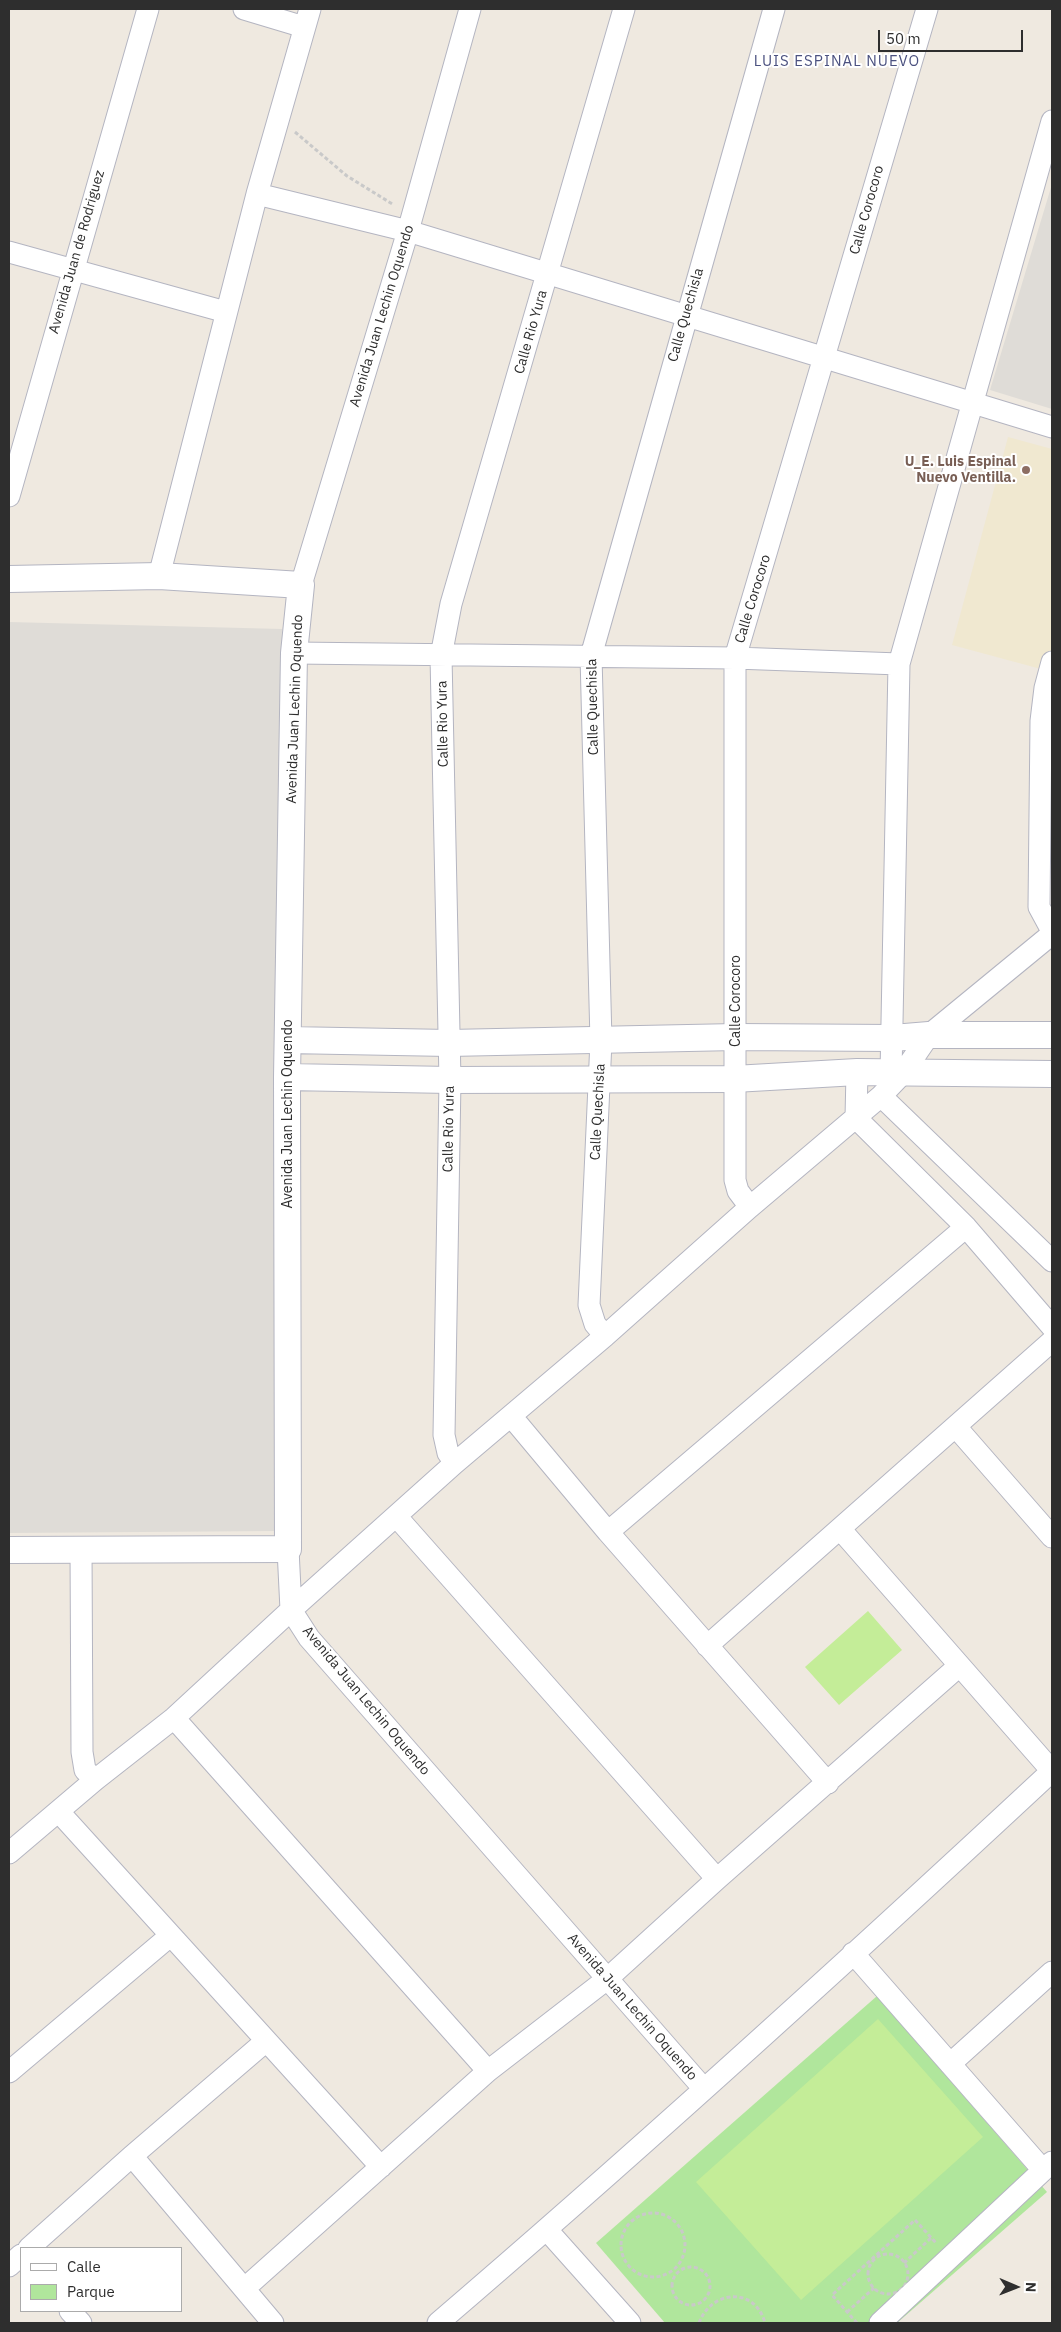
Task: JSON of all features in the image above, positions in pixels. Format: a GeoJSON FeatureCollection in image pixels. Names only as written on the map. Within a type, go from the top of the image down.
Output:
{"type":"FeatureCollection","features":[{"type":"Feature","properties":{"kind":"street","name":"Avenida Juan de Rodriguez"},"geometry":{"type":"LineString","coordinates":[[9,496],[71,271],[148,9]]}},
{"type":"Feature","properties":{"kind":"street"},"geometry":{"type":"LineString","coordinates":[[158,576],[257,194],[307,18],[244,9]]}},
{"type":"Feature","properties":{"kind":"street","name":"Avenida Juan Lechin Oquendo"},"geometry":{"type":"LineString","coordinates":[[470,9],[408,231],[301,585],[294,653],[287,1077],[288,1549],[291,1610],[309,1638],[704,2089]]}},
{"type":"Feature","properties":{"kind":"street","name":"Calle Rio Yura"},"geometry":{"type":"LineString","coordinates":[[455,1462],[448,1453],[444,1435],[450,1080],[442,656],[451,604],[624,9]]}},
{"type":"Feature","properties":{"kind":"street","name":"Calle Quechisla"},"geometry":{"type":"LineString","coordinates":[[605,1336],[595,1324],[589,1305],[601,1041],[591,656],[774,9]]}},
{"type":"Feature","properties":{"kind":"street","name":"Calle Corocoro"},"geometry":{"type":"LineString","coordinates":[[750,1207],[738,1192],[735,1180],[735,658],[926,9]]}},
{"type":"Feature","properties":{"kind":"street"},"geometry":{"type":"LineString","coordinates":[[1052,121],[899,664],[892,1080],[1052,1260]]}},
{"type":"Feature","properties":{"kind":"street"},"geometry":{"type":"LineString","coordinates":[[257,194],[408,231],[686,317],[824,356],[1052,427]]}},
{"type":"Feature","properties":{"kind":"street"},"geometry":{"type":"LineString","coordinates":[[9,252],[71,271],[226,312]]}},
{"type":"Feature","properties":{"kind":"street"},"geometry":{"type":"LineString","coordinates":[[9,579],[158,576],[301,585]]}},
{"type":"Feature","properties":{"kind":"street"},"geometry":{"type":"LineString","coordinates":[[294,653],[735,658],[899,664]]}},
{"type":"Feature","properties":{"kind":"street"},"geometry":{"type":"LineString","coordinates":[[9,1853],[95,1780],[174,1718],[455,1462],[605,1336],[750,1207],[856,1118],[892,1080],[929,1035],[1052,933],[1039,907],[1040,721],[1045,688],[1052,662]]}},
{"type":"Feature","properties":{"kind":"street"},"geometry":{"type":"LineString","coordinates":[[288,1040],[449,1043],[736,1037],[1052,1036]]}},
{"type":"Feature","properties":{"kind":"street"},"geometry":{"type":"LineString","coordinates":[[857,1072],[856,1118],[966,1226],[1052,1327]]}},
{"type":"Feature","properties":{"kind":"street"},"geometry":{"type":"LineString","coordinates":[[287,1077],[450,1080],[734,1079],[857,1072],[892,1080],[1052,1074]]}},
{"type":"Feature","properties":{"kind":"street"},"geometry":{"type":"LineString","coordinates":[[608,1532],[966,1226]]}},
{"type":"Feature","properties":{"kind":"street"},"geometry":{"type":"LineString","coordinates":[[707,1646],[841,1530],[1052,1341]]}},
{"type":"Feature","properties":{"kind":"street"},"geometry":{"type":"LineString","coordinates":[[511,1416],[608,1532],[828,1783]]}},
{"type":"Feature","properties":{"kind":"street"},"geometry":{"type":"LineString","coordinates":[[956,1427],[1052,1537]]}},
{"type":"Feature","properties":{"kind":"street"},"geometry":{"type":"LineString","coordinates":[[396,1516],[717,1879]]}},
{"type":"Feature","properties":{"kind":"street"},"geometry":{"type":"LineString","coordinates":[[438,2323],[547,2230],[704,2089],[920,1894],[1052,1771],[841,1530]]}},
{"type":"Feature","properties":{"kind":"street"},"geometry":{"type":"LineString","coordinates":[[81,1549],[82,1752],[85,1770],[95,1780]]}},
{"type":"Feature","properties":{"kind":"street"},"geometry":{"type":"LineString","coordinates":[[9,1550],[288,1549]]}},
{"type":"Feature","properties":{"kind":"street"},"geometry":{"type":"LineString","coordinates":[[245,2288],[488,2071],[607,1979],[717,1879],[959,1666]]}},
{"type":"Feature","properties":{"kind":"street"},"geometry":{"type":"LineString","coordinates":[[174,1718],[488,2071]]}},
{"type":"Feature","properties":{"kind":"street"},"geometry":{"type":"LineString","coordinates":[[59,1812],[381,2167]]}},
{"type":"Feature","properties":{"kind":"street"},"geometry":{"type":"LineString","coordinates":[[9,2072],[170,1936]]}},
{"type":"Feature","properties":{"kind":"street"},"geometry":{"type":"LineString","coordinates":[[853,1953],[950,2064],[1048,2166],[902,2316],[880,2323]]}},
{"type":"Feature","properties":{"kind":"street"},"geometry":{"type":"LineString","coordinates":[[950,2064],[1052,1972]]}},
{"type":"Feature","properties":{"kind":"street"},"geometry":{"type":"LineString","coordinates":[[30,2247],[132,2156],[266,2041]]}},
{"type":"Feature","properties":{"kind":"street"},"geometry":{"type":"LineString","coordinates":[[132,2156],[273,2323]]}},
{"type":"Feature","properties":{"kind":"street"},"geometry":{"type":"LineString","coordinates":[[547,2230],[630,2323]]}},
{"type":"Feature","properties":{"kind":"street"},"geometry":{"type":"LineString","coordinates":[[9,2266],[20,2256]]}},
{"type":"Feature","properties":{"kind":"street"},"geometry":{"type":"LineString","coordinates":[[71,2312],[81,2323]]}},
{"type":"Feature","properties":{"kind":"path"},"geometry":{"type":"LineString","coordinates":[[278,116],[347,176],[399,208],[403,213],[408,231]]}},
{"type":"Feature","properties":{"kind":"path"},"geometry":{"type":"LineString","coordinates":[[652,2213],[667,2217],[679,2227],[683,2237],[684,2248],[682,2258],[676,2267],[667,2274],[657,2277],[646,2276],[628,2266],[622,2252],[622,2236],[626,2227],[633,2219],[652,2213]]}},
{"type":"Feature","properties":{"kind":"path"},"geometry":{"type":"LineString","coordinates":[[857,2323],[832,2295],[915,2220],[941,2249]]}},
{"type":"Feature","properties":{"kind":"path"},"geometry":{"type":"LineString","coordinates":[[904,2262],[932,2238]]}},
{"type":"Feature","properties":{"kind":"path"},"geometry":{"type":"LineString","coordinates":[[892,2255],[904,2262],[908,2273],[907,2280],[899,2290],[886,2294],[874,2288],[869,2277],[869,2271],[874,2259],[880,2256],[892,2255]]}},
{"type":"Feature","properties":{"kind":"path"},"geometry":{"type":"LineString","coordinates":[[676,2267],[679,2271]]}},
{"type":"Feature","properties":{"kind":"path"},"geometry":{"type":"LineString","coordinates":[[684,2268],[696,2268],[706,2275],[710,2287],[705,2299],[700,2303],[687,2305],[676,2298],[673,2293],[672,2281],[679,2271],[684,2268]]}},
{"type":"Feature","properties":{"kind":"path"},"geometry":{"type":"LineString","coordinates":[[847,2312],[874,2288]]}},
{"type":"Feature","properties":{"kind":"path"},"geometry":{"type":"LineString","coordinates":[[699,2323],[703,2313],[710,2304],[730,2296],[752,2302],[759,2310],[765,2323]]}},
{"type":"Feature","properties":{"kind":"path"},"geometry":{"type":"LineString","coordinates":[[705,2299],[710,2304]]}},
{"type":"Feature","properties":{"kind":"shaded area"},"geometry":{"type":"Polygon","coordinates":[[[1052,184],[1052,409],[990,390],[1052,184]]]}},
{"type":"Feature","properties":{"kind":"shaded area"},"geometry":{"type":"Polygon","coordinates":[[[1008,437],[1052,449],[1052,672],[952,645],[1008,437]]]}},
{"type":"Feature","properties":{"kind":"shaded area"},"geometry":{"type":"Polygon","coordinates":[[[9,622],[282,629],[275,1531],[9,1533],[9,622]]]}},
{"type":"Feature","properties":{"kind":"green space"},"geometry":{"type":"Polygon","coordinates":[[[868,1611],[902,1650],[839,1705],[805,1667],[868,1611]]]}},
{"type":"Feature","properties":{"kind":"green space"},"geometry":{"type":"Polygon","coordinates":[[[877,1996],[1047,2192],[897,2323],[665,2323],[596,2243],[877,1996]]]}},
{"type":"Feature","properties":{"kind":"green space"},"geometry":{"type":"Polygon","coordinates":[[[878,2019],[983,2137],[801,2300],[696,2182],[878,2019]]]}},
{"type":"Feature","properties":{"kind":"place","name":"U_E. Luis Espinal Nuevo Ventilla."},"geometry":{"type":"Point","coordinates":[1026,470]}},
{"type":"Feature","properties":{"kind":"district","name":"LUIS ESPINAL NUEVO"},"geometry":{"type":"Point","coordinates":[837,62]}}]}
